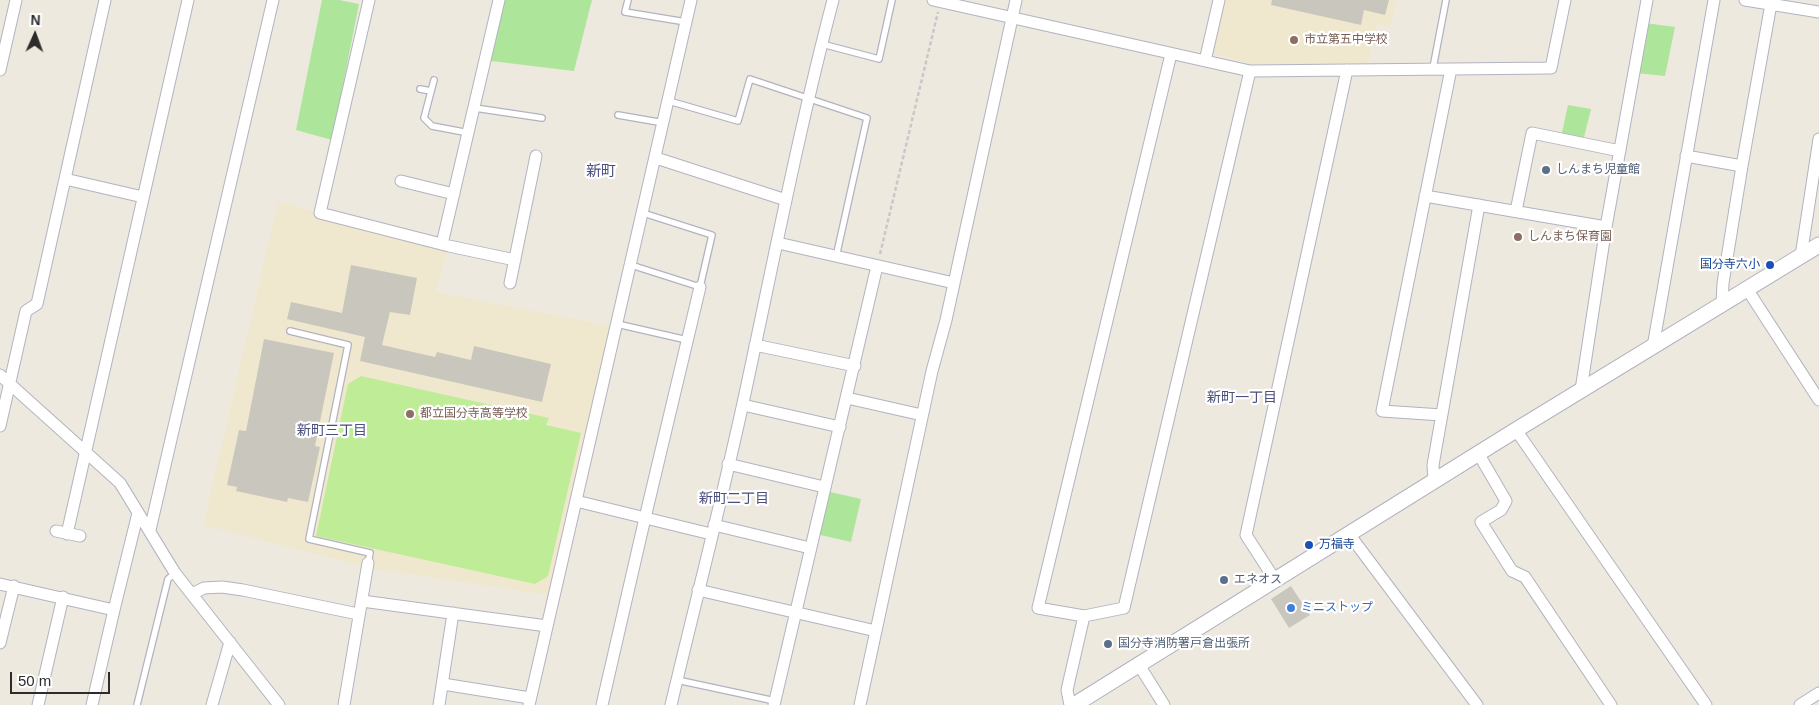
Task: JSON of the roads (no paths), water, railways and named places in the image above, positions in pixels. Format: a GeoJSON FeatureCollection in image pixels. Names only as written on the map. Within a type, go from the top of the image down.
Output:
{"type":"FeatureCollection","features":[{"type":"Feature","properties":{"kind":"street"},"geometry":{"type":"LineString","coordinates":[[0,70],[16,0]]}},
{"type":"Feature","properties":{"kind":"street"},"geometry":{"type":"LineString","coordinates":[[0,426],[26,311],[37,304],[105,0]]}},
{"type":"Feature","properties":{"kind":"street"},"geometry":{"type":"LineString","coordinates":[[80,536],[61,532],[85,451],[188,0]]}},
{"type":"Feature","properties":{"kind":"street"},"geometry":{"type":"LineString","coordinates":[[150,530],[273,0]]}},
{"type":"Feature","properties":{"kind":"street"},"geometry":{"type":"LineString","coordinates":[[369,0],[320,213],[442,244],[515,260]]}},
{"type":"Feature","properties":{"kind":"street"},"geometry":{"type":"LineString","coordinates":[[442,244],[499,0]]}},
{"type":"Feature","properties":{"kind":"street"},"geometry":{"type":"LineString","coordinates":[[443,684],[530,701],[691,0]]}},
{"type":"Feature","properties":{"kind":"street"},"geometry":{"type":"LineString","coordinates":[[671,705],[742,404],[786,200],[833,0]]}},
{"type":"Feature","properties":{"kind":"street"},"geometry":{"type":"LineString","coordinates":[[860,705],[922,415],[954,283],[1016,0]]}},
{"type":"Feature","properties":{"kind":"street"},"geometry":{"type":"LineString","coordinates":[[1205,61],[1219,0]]}},
{"type":"Feature","properties":{"kind":"street"},"geometry":{"type":"LineString","coordinates":[[937,1],[1250,71],[1551,68],[1564,0]]}},
{"type":"Feature","properties":{"kind":"street"},"geometry":{"type":"LineString","coordinates":[[1581,390],[1606,227],[1647,0]]}},
{"type":"Feature","properties":{"kind":"street"},"geometry":{"type":"LineString","coordinates":[[1653,346],[1714,0]]}},
{"type":"Feature","properties":{"kind":"street"},"geometry":{"type":"LineString","coordinates":[[1745,0],[1819,12]]}},
{"type":"Feature","properties":{"kind":"street"},"geometry":{"type":"LineString","coordinates":[[1722,304],[1723,283],[1742,166],[1771,4]]}},
{"type":"Feature","properties":{"kind":"street"},"geometry":{"type":"LineString","coordinates":[[1172,54],[1038,608],[1084,616],[1124,608],[1250,71]]}},
{"type":"Feature","properties":{"kind":"street"},"geometry":{"type":"LineString","coordinates":[[1442,415],[1382,411],[1452,69]]}},
{"type":"Feature","properties":{"kind":"street"},"geometry":{"type":"LineString","coordinates":[[1275,580],[1246,536],[1347,70]]}},
{"type":"Feature","properties":{"kind":"street"},"geometry":{"type":"LineString","coordinates":[[1516,211],[1532,133],[1620,151]]}},
{"type":"Feature","properties":{"kind":"street"},"geometry":{"type":"LineString","coordinates":[[1801,256],[1819,139]]}},
{"type":"Feature","properties":{"kind":"street"},"geometry":{"type":"LineString","coordinates":[[510,284],[536,156]]}},
{"type":"Feature","properties":{"kind":"street"},"geometry":{"type":"LineString","coordinates":[[1686,156],[1742,166]]}},
{"type":"Feature","properties":{"kind":"street"},"geometry":{"type":"LineString","coordinates":[[656,158],[786,200]]}},
{"type":"Feature","properties":{"kind":"street"},"geometry":{"type":"LineString","coordinates":[[65,179],[143,197]]}},
{"type":"Feature","properties":{"kind":"street"},"geometry":{"type":"LineString","coordinates":[[401,181],[454,194]]}},
{"type":"Feature","properties":{"kind":"street"},"geometry":{"type":"LineString","coordinates":[[1425,196],[1606,227]]}},
{"type":"Feature","properties":{"kind":"street"},"geometry":{"type":"LineString","coordinates":[[1434,481],[1433,465],[1479,205]]}},
{"type":"Feature","properties":{"kind":"street"},"geometry":{"type":"LineString","coordinates":[[778,243],[954,283]]}},
{"type":"Feature","properties":{"kind":"street"},"geometry":{"type":"LineString","coordinates":[[1084,616],[1067,690],[1072,705],[1478,453],[1819,245]]}},
{"type":"Feature","properties":{"kind":"street"},"geometry":{"type":"LineString","coordinates":[[774,703],[824,487],[855,366],[877,266]]}},
{"type":"Feature","properties":{"kind":"street"},"geometry":{"type":"LineString","coordinates":[[602,705],[700,287]]}},
{"type":"Feature","properties":{"kind":"street"},"geometry":{"type":"LineString","coordinates":[[1747,289],[1819,400]]}},
{"type":"Feature","properties":{"kind":"street"},"geometry":{"type":"LineString","coordinates":[[755,345],[855,366]]}},
{"type":"Feature","properties":{"kind":"street"},"geometry":{"type":"LineString","coordinates":[[0,374],[120,483],[175,573],[279,705]]}},
{"type":"Feature","properties":{"kind":"street"},"geometry":{"type":"LineString","coordinates":[[847,398],[922,415]]}},
{"type":"Feature","properties":{"kind":"street"},"geometry":{"type":"LineString","coordinates":[[742,404],[840,427]]}},
{"type":"Feature","properties":{"kind":"street"},"geometry":{"type":"LineString","coordinates":[[1516,430],[1706,705]]}},
{"type":"Feature","properties":{"kind":"street"},"geometry":{"type":"LineString","coordinates":[[1478,453],[1506,501],[1501,510],[1481,522],[1512,571],[1525,577],[1611,705]]}},
{"type":"Feature","properties":{"kind":"street"},"geometry":{"type":"LineString","coordinates":[[728,464],[824,487]]}},
{"type":"Feature","properties":{"kind":"street"},"geometry":{"type":"LineString","coordinates":[[576,501],[645,518],[810,548]]}},
{"type":"Feature","properties":{"kind":"street"},"geometry":{"type":"LineString","coordinates":[[92,705],[138,513]]}},
{"type":"Feature","properties":{"kind":"street"},"geometry":{"type":"LineString","coordinates":[[1349,534],[1477,705]]}},
{"type":"Feature","properties":{"kind":"street"},"geometry":{"type":"LineString","coordinates":[[344,705],[368,563]]}},
{"type":"Feature","properties":{"kind":"street"},"geometry":{"type":"LineString","coordinates":[[0,584],[114,610]]}},
{"type":"Feature","properties":{"kind":"street"},"geometry":{"type":"LineString","coordinates":[[0,643],[14,586]]}},
{"type":"Feature","properties":{"kind":"street"},"geometry":{"type":"LineString","coordinates":[[192,594],[204,588],[222,587],[358,614]]}},
{"type":"Feature","properties":{"kind":"street"},"geometry":{"type":"LineString","coordinates":[[698,590],[876,631]]}},
{"type":"Feature","properties":{"kind":"street"},"geometry":{"type":"LineString","coordinates":[[38,705],[63,597]]}},
{"type":"Feature","properties":{"kind":"street"},"geometry":{"type":"LineString","coordinates":[[362,601],[547,626]]}},
{"type":"Feature","properties":{"kind":"street"},"geometry":{"type":"LineString","coordinates":[[439,705],[453,613]]}},
{"type":"Feature","properties":{"kind":"street"},"geometry":{"type":"LineString","coordinates":[[212,705],[230,642]]}},
{"type":"Feature","properties":{"kind":"street"},"geometry":{"type":"LineString","coordinates":[[1139,665],[1164,705]]}},
{"type":"Feature","properties":{"kind":"street"},"geometry":{"type":"LineString","coordinates":[[1800,705],[1819,693]]}},
{"type":"Feature","properties":{"kind":"lane"},"geometry":{"type":"LineString","coordinates":[[628,0],[625,12],[686,22]]}},
{"type":"Feature","properties":{"kind":"lane"},"geometry":{"type":"LineString","coordinates":[[822,44],[879,59],[892,0]]}},
{"type":"Feature","properties":{"kind":"lane"},"geometry":{"type":"LineString","coordinates":[[1433,68],[1446,0]]}},
{"type":"Feature","properties":{"kind":"lane"},"geometry":{"type":"LineString","coordinates":[[669,101],[738,121],[750,79],[867,118],[836,257]]}},
{"type":"Feature","properties":{"kind":"lane"},"geometry":{"type":"LineString","coordinates":[[434,80],[424,118],[432,126],[469,133]]}},
{"type":"Feature","properties":{"kind":"lane"},"geometry":{"type":"LineString","coordinates":[[420,88],[431,91]]}},
{"type":"Feature","properties":{"kind":"lane"},"geometry":{"type":"LineString","coordinates":[[475,108],[542,118]]}},
{"type":"Feature","properties":{"kind":"lane"},"geometry":{"type":"LineString","coordinates":[[618,115],[664,122]]}},
{"type":"Feature","properties":{"kind":"lane"},"geometry":{"type":"LineString","coordinates":[[631,265],[700,287],[712,235],[643,213]]}},
{"type":"Feature","properties":{"kind":"lane"},"geometry":{"type":"LineString","coordinates":[[617,324],[687,340]]}},
{"type":"Feature","properties":{"kind":"lane"},"geometry":{"type":"LineString","coordinates":[[290,331],[348,345],[309,539],[370,553],[368,563]]}},
{"type":"Feature","properties":{"kind":"lane"},"geometry":{"type":"LineString","coordinates":[[137,705],[168,579],[175,573]]}},
{"type":"Feature","properties":{"kind":"lane"},"geometry":{"type":"LineString","coordinates":[[677,680],[774,703]]}},
{"type":"Feature","properties":{"kind":"place","name":"市立第五中学校"},"geometry":{"type":"Point","coordinates":[1294,40]}},
{"type":"Feature","properties":{"kind":"place","name":"しんまち児童館"},"geometry":{"type":"Point","coordinates":[1546,170]}},
{"type":"Feature","properties":{"kind":"place","name":"しんまち保育園"},"geometry":{"type":"Point","coordinates":[1518,237]}},
{"type":"Feature","properties":{"kind":"place","name":"国分寺六小"},"geometry":{"type":"Point","coordinates":[1770,265]}},
{"type":"Feature","properties":{"kind":"place","name":"都立国分寺高等学校"},"geometry":{"type":"Point","coordinates":[410,414]}},
{"type":"Feature","properties":{"kind":"place","name":"万福寺"},"geometry":{"type":"Point","coordinates":[1309,545]}},
{"type":"Feature","properties":{"kind":"place","name":"エネオス"},"geometry":{"type":"Point","coordinates":[1224,580]}},
{"type":"Feature","properties":{"kind":"place","name":"ミニストップ"},"geometry":{"type":"Point","coordinates":[1291,608]}},
{"type":"Feature","properties":{"kind":"place","name":"国分寺消防署戸倉出張所"},"geometry":{"type":"Point","coordinates":[1108,644]}},
{"type":"Feature","properties":{"kind":"district","name":"新町"},"geometry":{"type":"Point","coordinates":[601,172]}},
{"type":"Feature","properties":{"kind":"district","name":"新町一丁目"},"geometry":{"type":"Point","coordinates":[1242,398]}},
{"type":"Feature","properties":{"kind":"district","name":"新町三丁目"},"geometry":{"type":"Point","coordinates":[332,431]}},
{"type":"Feature","properties":{"kind":"district","name":"新町二丁目"},"geometry":{"type":"Point","coordinates":[734,499]}}]}
